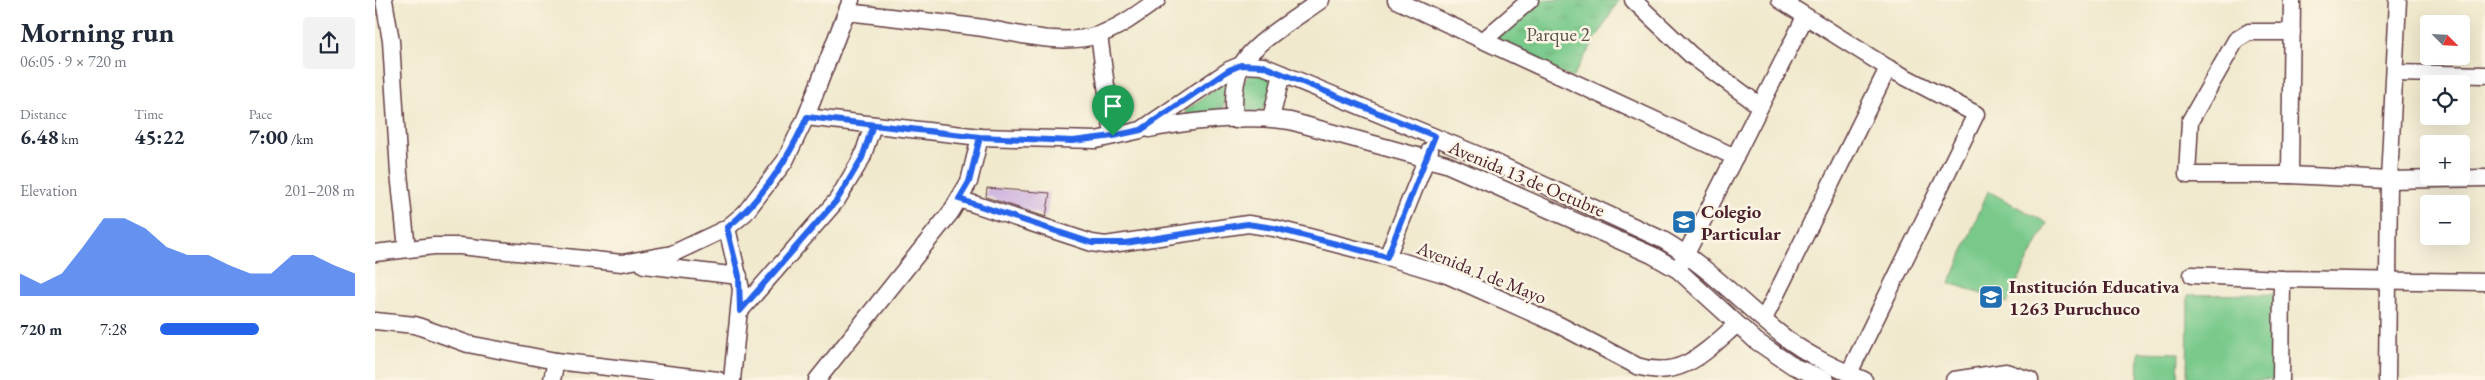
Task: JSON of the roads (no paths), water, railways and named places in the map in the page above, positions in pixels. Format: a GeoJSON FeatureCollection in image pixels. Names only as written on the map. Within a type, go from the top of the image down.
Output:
{"type":"FeatureCollection","features":[{"type":"Feature","properties":{"kind":"street"},"geometry":{"type":"LineString","coordinates":[[384,0],[391,41],[399,173],[407,249]]}},
{"type":"Feature","properties":{"kind":"street"},"geometry":{"type":"LineString","coordinates":[[622,263],[672,254],[727,228],[745,213],[774,178],[795,142],[807,117],[849,6],[1050,39],[1099,35],[1122,23],[1157,0]]}},
{"type":"Feature","properties":{"kind":"street"},"geometry":{"type":"LineString","coordinates":[[1235,120],[1233,104],[1241,65],[1254,49],[1321,0]]}},
{"type":"Feature","properties":{"kind":"street"},"geometry":{"type":"LineString","coordinates":[[1396,0],[1735,156]]}},
{"type":"Feature","properties":{"kind":"street"},"geometry":{"type":"LineString","coordinates":[[1484,40],[1530,0]]}},
{"type":"Feature","properties":{"kind":"street"},"geometry":{"type":"LineString","coordinates":[[1633,0],[1691,55],[1760,106]]}},
{"type":"Feature","properties":{"kind":"street"},"geometry":{"type":"LineString","coordinates":[[1779,0],[1888,68],[1976,114],[1849,373]]}},
{"type":"Feature","properties":{"kind":"street"},"geometry":{"type":"LineString","coordinates":[[2290,175],[2292,0]]}},
{"type":"Feature","properties":{"kind":"street"},"geometry":{"type":"LineString","coordinates":[[2387,380],[2389,180],[2398,0]]}},
{"type":"Feature","properties":{"kind":"street"},"geometry":{"type":"LineString","coordinates":[[1678,270],[1805,17]]}},
{"type":"Feature","properties":{"kind":"street"},"geometry":{"type":"LineString","coordinates":[[2292,32],[2249,32],[2236,40],[2190,121],[2186,173],[2189,177],[2290,175],[2389,180],[2485,178]]}},
{"type":"Feature","properties":{"kind":"street"},"geometry":{"type":"LineString","coordinates":[[1099,35],[1113,136]]}},
{"type":"Feature","properties":{"kind":"street"},"geometry":{"type":"LineString","coordinates":[[1141,130],[1229,70],[1241,65],[1263,66],[1435,136],[1638,227],[1687,254],[1799,348],[1864,380]]}},
{"type":"Feature","properties":{"kind":"street"},"geometry":{"type":"LineString","coordinates":[[1764,319],[1888,68]]}},
{"type":"Feature","properties":{"kind":"street"},"geometry":{"type":"LineString","coordinates":[[2395,73],[2485,75]]}},
{"type":"Feature","properties":{"kind":"street"},"geometry":{"type":"LineString","coordinates":[[1271,118],[1282,74]]}},
{"type":"Feature","properties":{"kind":"street","name":"Avenida 13 de Octubre"},"geometry":{"type":"LineString","coordinates":[[807,117],[980,137],[1073,141],[1113,136],[1188,122],[1271,118],[1290,121],[1426,158],[1470,174],[1617,238],[1678,270],[1736,325],[1781,358],[1826,380]]}},
{"type":"Feature","properties":{"kind":"street"},"geometry":{"type":"LineString","coordinates":[[740,311],[837,200],[862,158],[873,125]]}},
{"type":"Feature","properties":{"kind":"street"},"geometry":{"type":"LineString","coordinates":[[1387,257],[1435,136]]}},
{"type":"Feature","properties":{"kind":"street"},"geometry":{"type":"LineString","coordinates":[[817,380],[923,251],[959,199],[969,182],[980,137]]}},
{"type":"Feature","properties":{"kind":"street","name":"Avenida 1 de Mayo"},"geometry":{"type":"LineString","coordinates":[[959,199],[1092,243],[1125,243],[1247,224],[1274,228],[1387,257],[1447,275],[1651,371],[1664,372],[1678,369],[1710,348],[1736,325]]}},
{"type":"Feature","properties":{"kind":"street"},"geometry":{"type":"LineString","coordinates":[[727,228],[739,276],[740,311],[732,380]]}},
{"type":"Feature","properties":{"kind":"street"},"geometry":{"type":"LineString","coordinates":[[375,252],[434,246],[489,248],[739,276]]}},
{"type":"Feature","properties":{"kind":"street"},"geometry":{"type":"LineString","coordinates":[[2192,275],[2282,279],[2485,282]]}},
{"type":"Feature","properties":{"kind":"street"},"geometry":{"type":"LineString","coordinates":[[2281,380],[2282,279]]}},
{"type":"Feature","properties":{"kind":"street"},"geometry":{"type":"LineString","coordinates":[[375,321],[415,325],[468,344],[556,361],[678,378],[718,380]]}},
{"type":"Feature","properties":{"kind":"street"},"geometry":{"type":"LineString","coordinates":[[552,380],[556,361]]}},
{"type":"Feature","properties":{"kind":"street"},"geometry":{"type":"LineString","coordinates":[[1954,380],[2006,372],[2029,380]]}},
{"type":"Feature","properties":{"kind":"place","name":"Colegio Particular"},"geometry":{"type":"Point","coordinates":[1684,222]}},
{"type":"Feature","properties":{"kind":"place","name":"Institución Educativa 1263 Puruchuco"},"geometry":{"type":"Point","coordinates":[1991,297]}},
{"type":"Feature","properties":{"kind":"park label","name":"Parque 2"},"geometry":{"type":"Point","coordinates":[1558,34]}}]}
